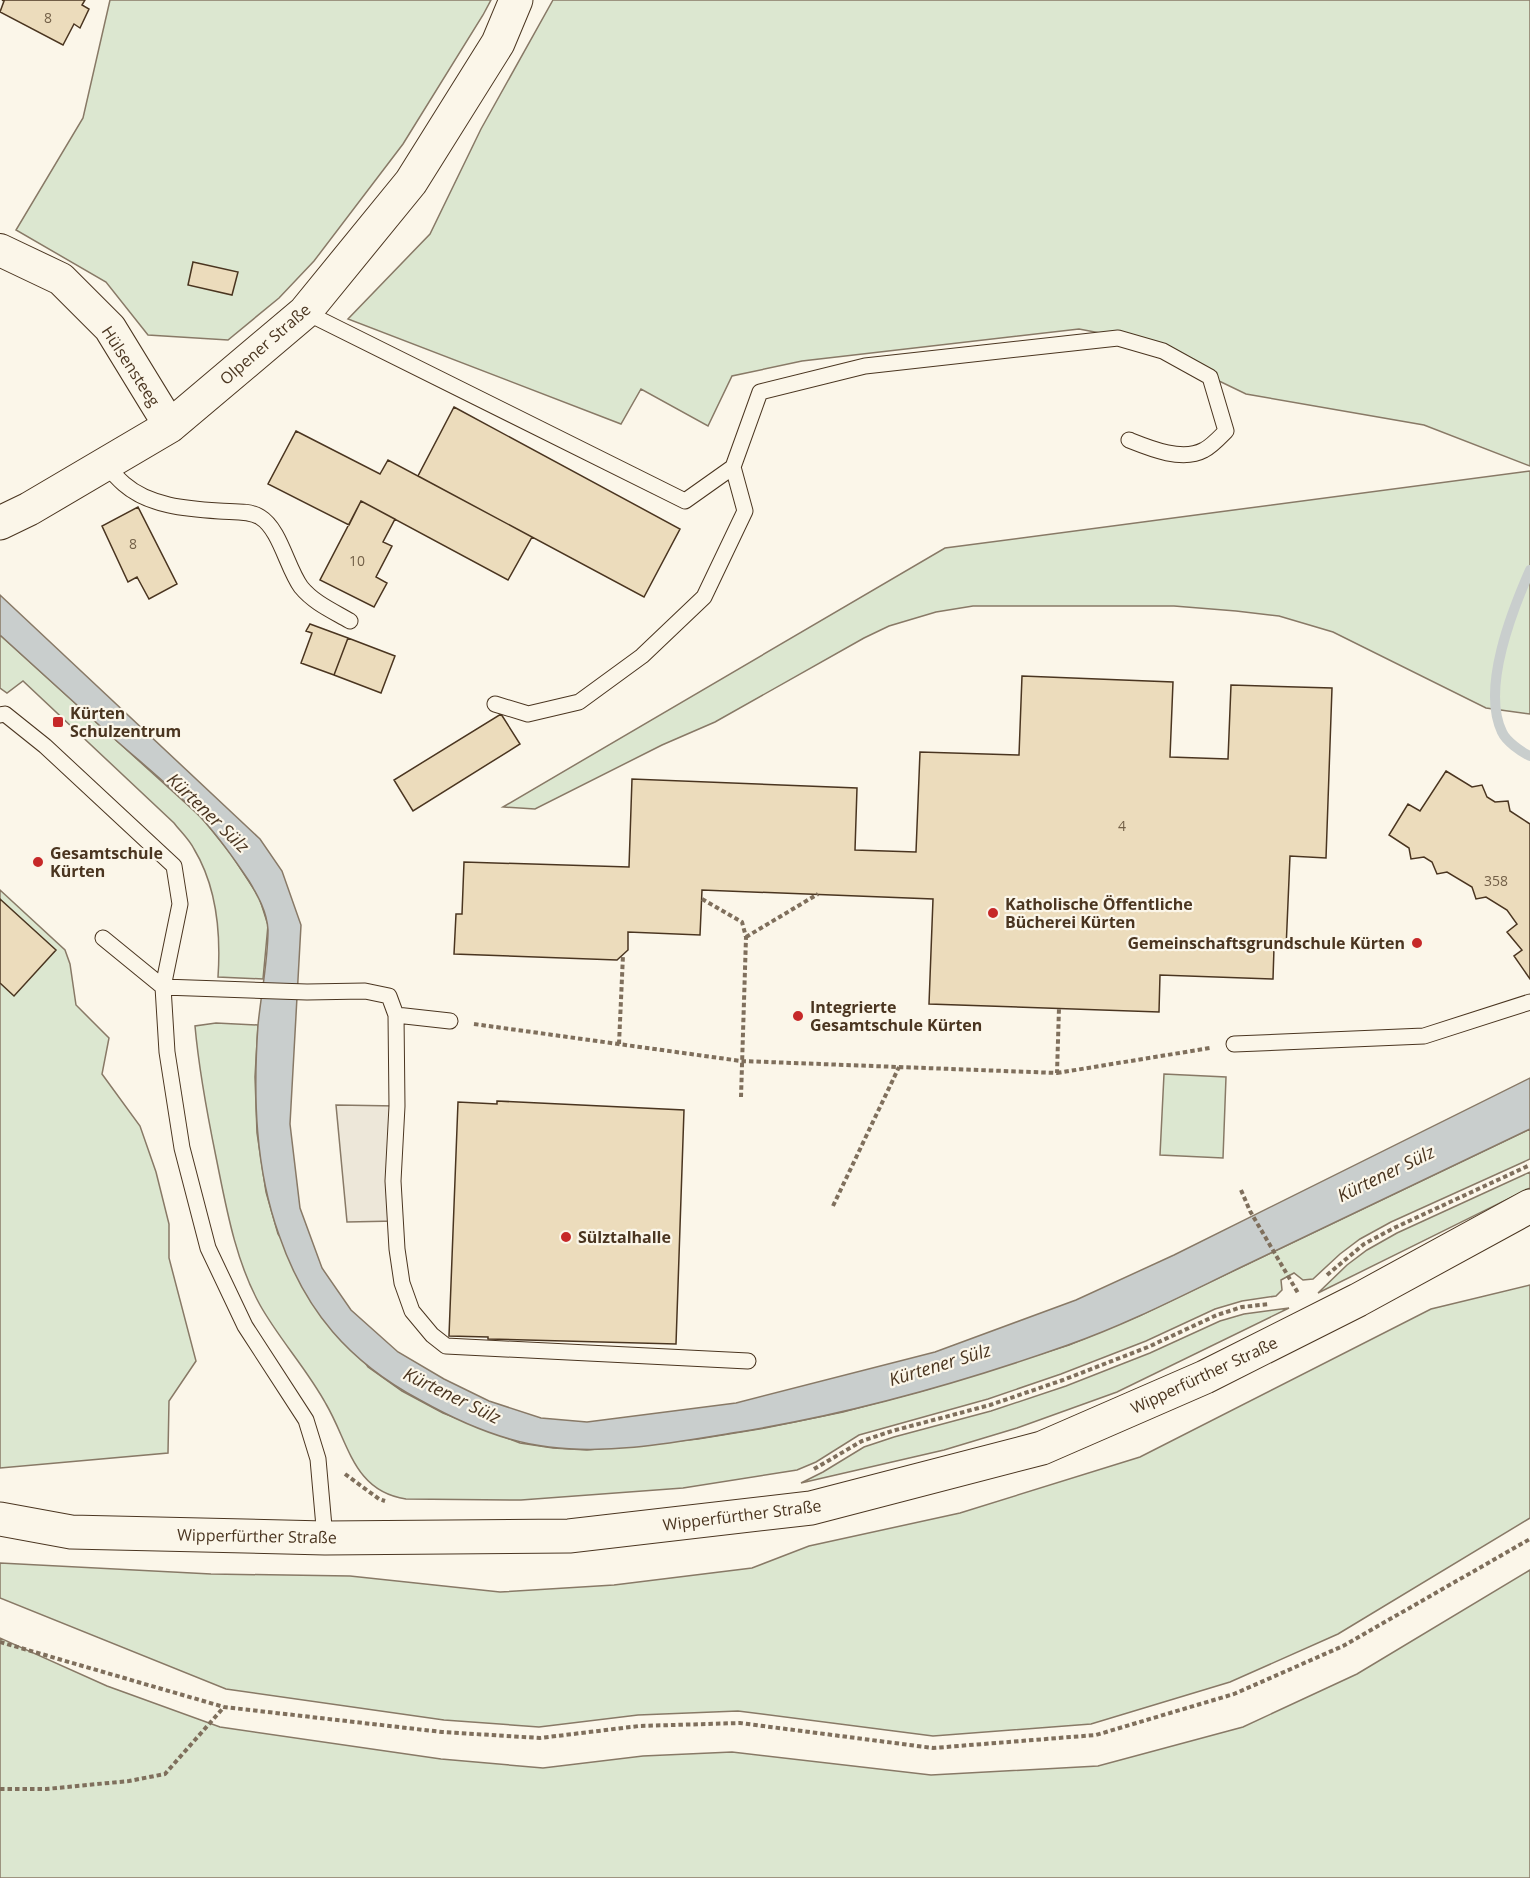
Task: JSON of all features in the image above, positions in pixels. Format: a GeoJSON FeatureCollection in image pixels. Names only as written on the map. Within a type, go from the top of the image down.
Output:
{"type":"FeatureCollection","features":[{"type":"Feature","properties":{"kind":"main road","name":"Olpener Straße"},"geometry":{"type":"LineString","coordinates":[[0,523],[29,509],[170,426],[305,312],[411,183],[498,44],[516,0]]}},
{"type":"Feature","properties":{"kind":"main road","name":"Wipperfürther Straße"},"geometry":{"type":"LineString","coordinates":[[0,1519],[71,1532],[325,1538],[569,1536],[810,1508],[1042,1448],[1205,1377],[1358,1300],[1530,1206]]}},
{"type":"Feature","properties":{"kind":"street","name":"Hülsensteeg"},"geometry":{"type":"LineString","coordinates":[[0,250],[61,279],[110,328],[170,426]]}},
{"type":"Feature","properties":{"kind":"lane"},"geometry":{"type":"LineString","coordinates":[[305,312],[685,501],[734,467]]}},
{"type":"Feature","properties":{"kind":"lane"},"geometry":{"type":"LineString","coordinates":[[495,704],[528,714],[579,702],[642,656],[704,597],[745,511],[734,467],[760,392],[865,366],[1118,338],[1163,351],[1210,377],[1227,431],[1204,451],[1186,454],[1154,451],[1129,440]]}},
{"type":"Feature","properties":{"kind":"lane"},"geometry":{"type":"LineString","coordinates":[[105,464],[124,485],[145,498],[168,505],[243,512],[260,516],[271,527],[280,543],[288,566],[302,589],[320,604],[350,621]]}},
{"type":"Feature","properties":{"kind":"lane"},"geometry":{"type":"LineString","coordinates":[[0,715],[5,714],[45,747],[174,866],[180,904],[163,987],[167,1052],[182,1149],[208,1248],[245,1326],[306,1420],[318,1459],[325,1538]]}},
{"type":"Feature","properties":{"kind":"lane"},"geometry":{"type":"LineString","coordinates":[[103,938],[163,987],[307,992],[365,991],[388,996],[396,1015],[393,1181],[397,1249],[402,1283],[411,1311],[432,1335],[446,1346],[748,1361]]}},
{"type":"Feature","properties":{"kind":"lane"},"geometry":{"type":"LineString","coordinates":[[1234,1044],[1424,1036],[1530,1002]]}},
{"type":"Feature","properties":{"kind":"lane"},"geometry":{"type":"LineString","coordinates":[[396,1015],[450,1021]]}},
{"type":"Feature","properties":{"kind":"path"},"geometry":{"type":"LineString","coordinates":[[746,937],[818,894]]}},
{"type":"Feature","properties":{"kind":"path"},"geometry":{"type":"LineString","coordinates":[[702,899],[742,922],[746,937],[741,1096]]}},
{"type":"Feature","properties":{"kind":"path"},"geometry":{"type":"LineString","coordinates":[[619,1044],[622,955]]}},
{"type":"Feature","properties":{"kind":"path"},"geometry":{"type":"LineString","coordinates":[[1057,1073],[1059,1008]]}},
{"type":"Feature","properties":{"kind":"path"},"geometry":{"type":"LineString","coordinates":[[450,1021],[741,1061],[1057,1073],[1234,1044]]}},
{"type":"Feature","properties":{"kind":"path"},"geometry":{"type":"LineString","coordinates":[[833,1206],[899,1067]]}},
{"type":"Feature","properties":{"kind":"path"},"geometry":{"type":"LineString","coordinates":[[1322,1280],[1364,1244],[1530,1165]]}},
{"type":"Feature","properties":{"kind":"path"},"geometry":{"type":"LineString","coordinates":[[1240,1190],[1299,1294]]}},
{"type":"Feature","properties":{"kind":"path"},"geometry":{"type":"LineString","coordinates":[[1290,1298],[1307,1290]]}},
{"type":"Feature","properties":{"kind":"path"},"geometry":{"type":"LineString","coordinates":[[809,1472],[862,1441],[990,1405],[1084,1372],[1148,1347],[1217,1315],[1242,1307],[1275,1303]]}},
{"type":"Feature","properties":{"kind":"path"},"geometry":{"type":"LineString","coordinates":[[318,1459],[387,1502]]}},
{"type":"Feature","properties":{"kind":"path"},"geometry":{"type":"LineString","coordinates":[[0,1642],[224,1707],[442,1732],[540,1738],[639,1726],[740,1723],[933,1748],[1096,1735],[1234,1694],[1343,1646],[1530,1539]]}},
{"type":"Feature","properties":{"kind":"path"},"geometry":{"type":"LineString","coordinates":[[0,1789],[58,1788],[129,1781],[165,1774],[224,1707]]}},
{"type":"Feature","properties":{"kind":"green space"},"geometry":{"type":"Polygon","coordinates":[[[110,0],[491,0],[403,144],[314,261],[279,298],[228,340],[148,335],[106,282],[16,230],[83,118],[110,0]]]}},
{"type":"Feature","properties":{"kind":"green space"},"geometry":{"type":"Polygon","coordinates":[[[553,0],[1530,0],[1530,466],[1424,425],[1246,394],[1132,339],[1079,329],[802,361],[732,376],[708,426],[641,389],[621,424],[348,319],[430,234],[481,129],[553,0]]]}},
{"type":"Feature","properties":{"kind":"green space"},"geometry":{"type":"Polygon","coordinates":[[[1530,471],[1530,714],[1486,708],[1333,632],[1279,616],[1174,606],[973,606],[936,612],[889,626],[715,722],[662,745],[535,809],[503,807],[945,548],[1530,471]]]}},
{"type":"Feature","properties":{"kind":"green space"},"geometry":{"type":"Polygon","coordinates":[[[0,635],[202,818],[231,854],[259,897],[268,925],[263,979],[218,977],[219,944],[216,911],[208,879],[192,845],[174,823],[23,681],[7,693],[0,688],[0,635]]]}},
{"type":"Feature","properties":{"kind":"green space"},"geometry":{"type":"Polygon","coordinates":[[[0,890],[65,950],[70,964],[76,1005],[109,1038],[102,1074],[140,1126],[156,1172],[169,1224],[169,1258],[196,1361],[169,1401],[168,1453],[0,1468],[0,890]]]}},
{"type":"Feature","properties":{"kind":"green space"},"geometry":{"type":"Polygon","coordinates":[[[216,1023],[258,1025],[255,1077],[257,1133],[266,1192],[278,1234],[368,1367],[402,1391],[443,1413],[520,1443],[553,1448],[587,1450],[698,1439],[843,1412],[929,1389],[1069,1345],[1141,1315],[1530,1129],[1530,1159],[1391,1222],[1360,1239],[1313,1279],[1303,1280],[1294,1273],[1281,1280],[1282,1290],[1276,1296],[1242,1301],[1215,1309],[1146,1341],[1061,1374],[988,1399],[859,1435],[816,1462],[797,1470],[683,1488],[521,1500],[406,1499],[388,1494],[363,1476],[318,1391],[276,1330],[251,1288],[232,1232],[201,1076],[195,1026],[216,1023]]]}},
{"type":"Feature","properties":{"kind":"green space"},"geometry":{"type":"Polygon","coordinates":[[[1164,1074],[1226,1077],[1223,1158],[1160,1155],[1164,1074]]]}},
{"type":"Feature","properties":{"kind":"green space"},"geometry":{"type":"Polygon","coordinates":[[[1530,1172],[1530,1188],[1318,1293],[1347,1265],[1367,1250],[1397,1233],[1530,1172]]]}},
{"type":"Feature","properties":{"kind":"green space"},"geometry":{"type":"Polygon","coordinates":[[[1530,1285],[1530,1518],[1338,1634],[1230,1682],[1091,1724],[933,1736],[738,1711],[638,1715],[539,1727],[444,1720],[226,1689],[0,1598],[0,1563],[211,1574],[350,1576],[500,1592],[614,1585],[752,1568],[809,1546],[960,1513],[1140,1457],[1431,1309],[1530,1285]]]}},
{"type":"Feature","properties":{"kind":"green space"},"geometry":{"type":"Polygon","coordinates":[[[1289,1308],[1117,1392],[1017,1428],[944,1450],[801,1483],[864,1447],[991,1411],[1066,1386],[1150,1353],[1220,1321],[1244,1314],[1289,1308]]]}},
{"type":"Feature","properties":{"kind":"green space"},"geometry":{"type":"Polygon","coordinates":[[[1530,1570],[1530,1878],[0,1878],[0,1638],[107,1686],[220,1727],[441,1759],[543,1768],[643,1756],[732,1752],[931,1775],[1098,1766],[1243,1727],[1357,1674],[1530,1570]]]}},
{"type":"Feature","properties":{"kind":"shaded area"},"geometry":{"type":"Polygon","coordinates":[[[336,1105],[397,1106],[396,1221],[347,1222],[336,1105]]]}},
{"type":"Feature","properties":{"kind":"water","name":"Kürtener Sülz"},"geometry":{"type":"Polygon","coordinates":[[[0,595],[260,839],[282,871],[301,925],[290,1124],[300,1208],[322,1268],[351,1310],[398,1352],[444,1379],[489,1401],[541,1418],[587,1422],[736,1403],[935,1352],[1076,1300],[1174,1255],[1530,1078],[1530,1129],[1115,1327],[1028,1359],[946,1384],[864,1407],[781,1425],[644,1446],[573,1449],[549,1447],[499,1436],[435,1408],[372,1369],[333,1332],[316,1311],[302,1288],[279,1235],[260,1158],[256,1105],[256,1052],[268,930],[262,904],[233,858],[193,810],[0,635],[0,595]]]}},
{"type":"Feature","properties":{"kind":"building"},"geometry":{"type":"Polygon","coordinates":[[[2,0],[85,0],[82,5],[89,9],[80,28],[74,24],[63,45],[0,12],[4,1],[2,0]]]}},
{"type":"Feature","properties":{"kind":"building"},"geometry":{"type":"Polygon","coordinates":[[[193,262],[238,272],[232,295],[188,285],[193,262]]]}},
{"type":"Feature","properties":{"kind":"building"},"geometry":{"type":"Polygon","coordinates":[[[454,407],[680,529],[644,597],[418,476],[454,407]]]}},
{"type":"Feature","properties":{"kind":"building"},"geometry":{"type":"Polygon","coordinates":[[[296,431],[380,474],[388,460],[532,537],[508,580],[361,501],[349,525],[268,484],[296,431]]]}},
{"type":"Feature","properties":{"kind":"building"},"geometry":{"type":"Polygon","coordinates":[[[361,501],[395,519],[383,542],[392,546],[376,577],[387,583],[374,607],[320,580],[361,501]]]}},
{"type":"Feature","properties":{"kind":"building"},"geometry":{"type":"Polygon","coordinates":[[[138,507],[177,584],[149,599],[137,577],[128,582],[102,526],[138,507]]]}},
{"type":"Feature","properties":{"kind":"building"},"geometry":{"type":"Polygon","coordinates":[[[310,624],[348,638],[334,675],[301,663],[312,633],[306,631],[310,624]]]}},
{"type":"Feature","properties":{"kind":"building"},"geometry":{"type":"Polygon","coordinates":[[[348,638],[395,656],[381,693],[334,675],[348,638]]]}},
{"type":"Feature","properties":{"kind":"building"},"geometry":{"type":"Polygon","coordinates":[[[1022,676],[1173,682],[1170,757],[1228,759],[1231,685],[1332,688],[1326,858],[1290,856],[1286,949],[1274,948],[1273,979],[1160,975],[1159,1012],[929,1004],[933,899],[702,890],[700,935],[628,932],[628,950],[617,960],[454,954],[456,914],[462,914],[464,862],[629,867],[632,779],[857,788],[855,850],[916,852],[920,752],[1019,755],[1022,676]]]}},
{"type":"Feature","properties":{"kind":"building"},"geometry":{"type":"Polygon","coordinates":[[[501,714],[520,744],[413,811],[394,780],[501,714]]]}},
{"type":"Feature","properties":{"kind":"building"},"geometry":{"type":"Polygon","coordinates":[[[1446,771],[1472,787],[1482,785],[1487,797],[1495,802],[1508,801],[1510,811],[1530,824],[1530,979],[1514,956],[1522,950],[1507,932],[1517,924],[1507,910],[1486,897],[1476,899],[1472,887],[1447,872],[1437,874],[1432,862],[1424,857],[1411,859],[1409,848],[1389,835],[1408,804],[1420,811],[1446,771]]]}},
{"type":"Feature","properties":{"kind":"building"},"geometry":{"type":"Polygon","coordinates":[[[0,899],[56,950],[14,996],[0,983],[0,899]]]}},
{"type":"Feature","properties":{"kind":"building","name":"Sülztalhalle"},"geometry":{"type":"Polygon","coordinates":[[[497,1101],[684,1110],[676,1344],[449,1336],[458,1102],[497,1104],[497,1101]]]}},
{"type":"Feature","properties":{"kind":"waterway"},"geometry":{"type":"LineString","coordinates":[[1530,570],[1515,606],[1501,650],[1495,694],[1496,714],[1502,732],[1514,746],[1530,756]]}},
{"type":"Feature","properties":{"kind":"place","name":"Kürten Schulzentrum"},"geometry":{"type":"Point","coordinates":[58,722]}},
{"type":"Feature","properties":{"kind":"place","name":"Gesamtschule Kürten"},"geometry":{"type":"Point","coordinates":[38,862]}},
{"type":"Feature","properties":{"kind":"place","name":"Katholische Öffentliche Bücherei Kürten"},"geometry":{"type":"Point","coordinates":[993,913]}},
{"type":"Feature","properties":{"kind":"place","name":"Gemeinschaftsgrundschule Kürten"},"geometry":{"type":"Point","coordinates":[1417,943]}},
{"type":"Feature","properties":{"kind":"place","name":"Integrierte Gesamtschule Kürten"},"geometry":{"type":"Point","coordinates":[798,1016]}},
{"type":"Feature","properties":{"kind":"place","name":"Sülztalhalle"},"geometry":{"type":"Point","coordinates":[566,1237]}}]}
